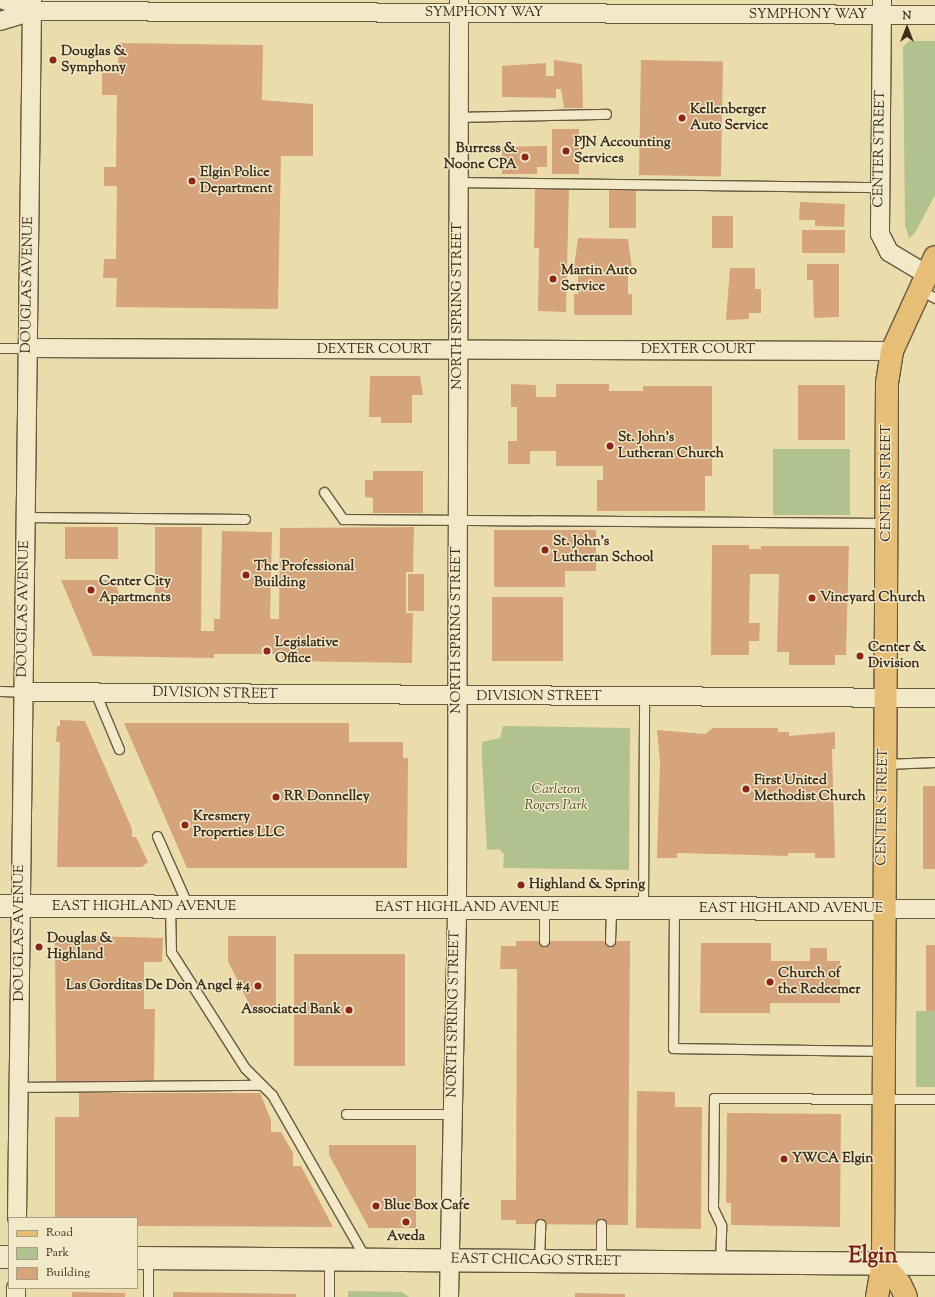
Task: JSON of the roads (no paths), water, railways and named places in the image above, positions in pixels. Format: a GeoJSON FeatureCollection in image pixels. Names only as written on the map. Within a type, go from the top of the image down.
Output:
{"type":"FeatureCollection","features":[{"type":"Feature","properties":{"kind":"main road","name":"CENTER STREET"},"geometry":{"type":"LineString","coordinates":[[877,1297],[883,1264],[882,909],[887,522],[887,383],[892,351],[929,279]]}},
{"type":"Feature","properties":{"kind":"main road","name":"EAST HIGHLAND AVENUE"},"geometry":{"type":"LineString","coordinates":[[10,906],[882,909]]}},
{"type":"Feature","properties":{"kind":"main road","name":"EAST CHICAGO STREET"},"geometry":{"type":"LineString","coordinates":[[143,1258],[935,1264]]}},
{"type":"Feature","properties":{"kind":"main road"},"geometry":{"type":"LineString","coordinates":[[883,1264],[900,1284],[906,1297]]}},
{"type":"Feature","properties":{"kind":"street","name":"SYMPHONY WAY"},"geometry":{"type":"LineString","coordinates":[[4,0],[32,5],[882,8],[935,15]]}},
{"type":"Feature","properties":{"kind":"street","name":"SYMPHONY WAY"},"geometry":{"type":"LineString","coordinates":[[0,21],[32,5]]}},
{"type":"Feature","properties":{"kind":"street","name":"DOUGLAS AVENUE"},"geometry":{"type":"LineString","coordinates":[[17,1217],[18,1087],[10,906],[23,692],[32,5]]}},
{"type":"Feature","properties":{"kind":"street","name":"NORTH SPRING STREET"},"geometry":{"type":"LineString","coordinates":[[449,1297],[457,908],[459,7]]}},
{"type":"Feature","properties":{"kind":"street","name":"CENTER STREET"},"geometry":{"type":"LineString","coordinates":[[882,8],[880,187],[882,243],[898,258],[929,279]]}},
{"type":"Feature","properties":{"kind":"street","name":"DEXTER COURT"},"geometry":{"type":"LineString","coordinates":[[27,348],[892,351]]}},
{"type":"Feature","properties":{"kind":"street","name":"DIVISION STREET"},"geometry":{"type":"LineString","coordinates":[[23,692],[457,697],[935,698]]}},
{"type":"Feature","properties":{"kind":"street","name":"EAST HIGHLAND AVENUE"},"geometry":{"type":"LineString","coordinates":[[882,909],[935,909]]}},
{"type":"Feature","properties":{"kind":"lane"},"geometry":{"type":"LineString","coordinates":[[459,117],[606,114]]}},
{"type":"Feature","properties":{"kind":"lane"},"geometry":{"type":"LineString","coordinates":[[459,182],[880,187]]}},
{"type":"Feature","properties":{"kind":"lane","name":"DEXTER COURT"},"geometry":{"type":"LineString","coordinates":[[0,348],[27,348]]}},
{"type":"Feature","properties":{"kind":"lane"},"geometry":{"type":"LineString","coordinates":[[324,492],[343,519],[745,520],[887,522]]}},
{"type":"Feature","properties":{"kind":"lane"},"geometry":{"type":"LineString","coordinates":[[26,517],[245,519]]}},
{"type":"Feature","properties":{"kind":"lane"},"geometry":{"type":"LineString","coordinates":[[0,691],[23,692]]}},
{"type":"Feature","properties":{"kind":"lane"},"geometry":{"type":"LineString","coordinates":[[95,692],[119,750]]}},
{"type":"Feature","properties":{"kind":"lane"},"geometry":{"type":"LineString","coordinates":[[643,909],[644,697]]}},
{"type":"Feature","properties":{"kind":"lane"},"geometry":{"type":"LineString","coordinates":[[884,764],[935,762]]}},
{"type":"Feature","properties":{"kind":"lane"},"geometry":{"type":"LineString","coordinates":[[157,836],[180,907],[171,952],[229,1045],[261,1085],[272,1095],[366,1259]]}},
{"type":"Feature","properties":{"kind":"lane"},"geometry":{"type":"LineString","coordinates":[[544,909],[544,941]]}},
{"type":"Feature","properties":{"kind":"lane"},"geometry":{"type":"LineString","coordinates":[[610,909],[610,941]]}},
{"type":"Feature","properties":{"kind":"lane"},"geometry":{"type":"LineString","coordinates":[[674,909],[673,1048],[882,1051]]}},
{"type":"Feature","properties":{"kind":"lane"},"geometry":{"type":"LineString","coordinates":[[18,1087],[261,1085]]}},
{"type":"Feature","properties":{"kind":"lane"},"geometry":{"type":"LineString","coordinates":[[720,1263],[721,1225],[712,1208],[714,1098],[883,1100],[935,1099]]}},
{"type":"Feature","properties":{"kind":"lane"},"geometry":{"type":"LineString","coordinates":[[346,1114],[452,1114]]}},
{"type":"Feature","properties":{"kind":"lane"},"geometry":{"type":"LineString","coordinates":[[539,1261],[540,1224]]}},
{"type":"Feature","properties":{"kind":"lane"},"geometry":{"type":"LineString","coordinates":[[600,1261],[601,1224]]}},
{"type":"Feature","properties":{"kind":"lane"},"geometry":{"type":"LineString","coordinates":[[143,1258],[148,1297]]}},
{"type":"Feature","properties":{"kind":"lane"},"geometry":{"type":"LineString","coordinates":[[329,1259],[329,1297]]}},
{"type":"Feature","properties":{"kind":"place","name":"Douglas & Symphony"},"geometry":{"type":"Point","coordinates":[53,60]}},
{"type":"Feature","properties":{"kind":"place","name":"Kellenberger Auto Service"},"geometry":{"type":"Point","coordinates":[682,118]}},
{"type":"Feature","properties":{"kind":"place","name":"PJN Accounting Services"},"geometry":{"type":"Point","coordinates":[566,151]}},
{"type":"Feature","properties":{"kind":"place","name":"Burress & Noone CPA"},"geometry":{"type":"Point","coordinates":[525,157]}},
{"type":"Feature","properties":{"kind":"place","name":"Elgin Police Department"},"geometry":{"type":"Point","coordinates":[192,181]}},
{"type":"Feature","properties":{"kind":"place","name":"Martin Auto Service"},"geometry":{"type":"Point","coordinates":[553,279]}},
{"type":"Feature","properties":{"kind":"place","name":"St. John's Lutheran Church"},"geometry":{"type":"Point","coordinates":[610,446]}},
{"type":"Feature","properties":{"kind":"place","name":"St. John's Lutheran School"},"geometry":{"type":"Point","coordinates":[545,550]}},
{"type":"Feature","properties":{"kind":"place","name":"The Professional Building"},"geometry":{"type":"Point","coordinates":[246,575]}},
{"type":"Feature","properties":{"kind":"place","name":"Center City Apartments"},"geometry":{"type":"Point","coordinates":[91,590]}},
{"type":"Feature","properties":{"kind":"place","name":"Vineyard Church"},"geometry":{"type":"Point","coordinates":[812,598]}},
{"type":"Feature","properties":{"kind":"place","name":"Legislative Office"},"geometry":{"type":"Point","coordinates":[267,651]}},
{"type":"Feature","properties":{"kind":"place","name":"Center & Division"},"geometry":{"type":"Point","coordinates":[860,656]}},
{"type":"Feature","properties":{"kind":"place","name":"First United Methodist Church"},"geometry":{"type":"Point","coordinates":[746,789]}},
{"type":"Feature","properties":{"kind":"place","name":"RR Donnelley"},"geometry":{"type":"Point","coordinates":[276,797]}},
{"type":"Feature","properties":{"kind":"place","name":"Kresmery Properties LLC"},"geometry":{"type":"Point","coordinates":[185,825]}},
{"type":"Feature","properties":{"kind":"place","name":"Highland & Spring"},"geometry":{"type":"Point","coordinates":[521,885]}},
{"type":"Feature","properties":{"kind":"place","name":"Douglas & Highland"},"geometry":{"type":"Point","coordinates":[39,947]}},
{"type":"Feature","properties":{"kind":"place","name":"Church of the Redeemer"},"geometry":{"type":"Point","coordinates":[770,982]}},
{"type":"Feature","properties":{"kind":"place","name":"Las Gorditas De Don Angel #4"},"geometry":{"type":"Point","coordinates":[258,986]}},
{"type":"Feature","properties":{"kind":"place","name":"Associated Bank"},"geometry":{"type":"Point","coordinates":[349,1010]}},
{"type":"Feature","properties":{"kind":"place","name":"YWCA Elgin"},"geometry":{"type":"Point","coordinates":[784,1159]}},
{"type":"Feature","properties":{"kind":"place","name":"Blue Box Cafe"},"geometry":{"type":"Point","coordinates":[376,1206]}},
{"type":"Feature","properties":{"kind":"place","name":"Aveda"},"geometry":{"type":"Point","coordinates":[406,1222]}},
{"type":"Feature","properties":{"kind":"district","name":"Elgin"},"geometry":{"type":"Point","coordinates":[873,1258]}},
{"type":"Feature","properties":{"kind":"park label","name":"Carleton Rogers Park"},"geometry":{"type":"Point","coordinates":[556,798]}}]}
